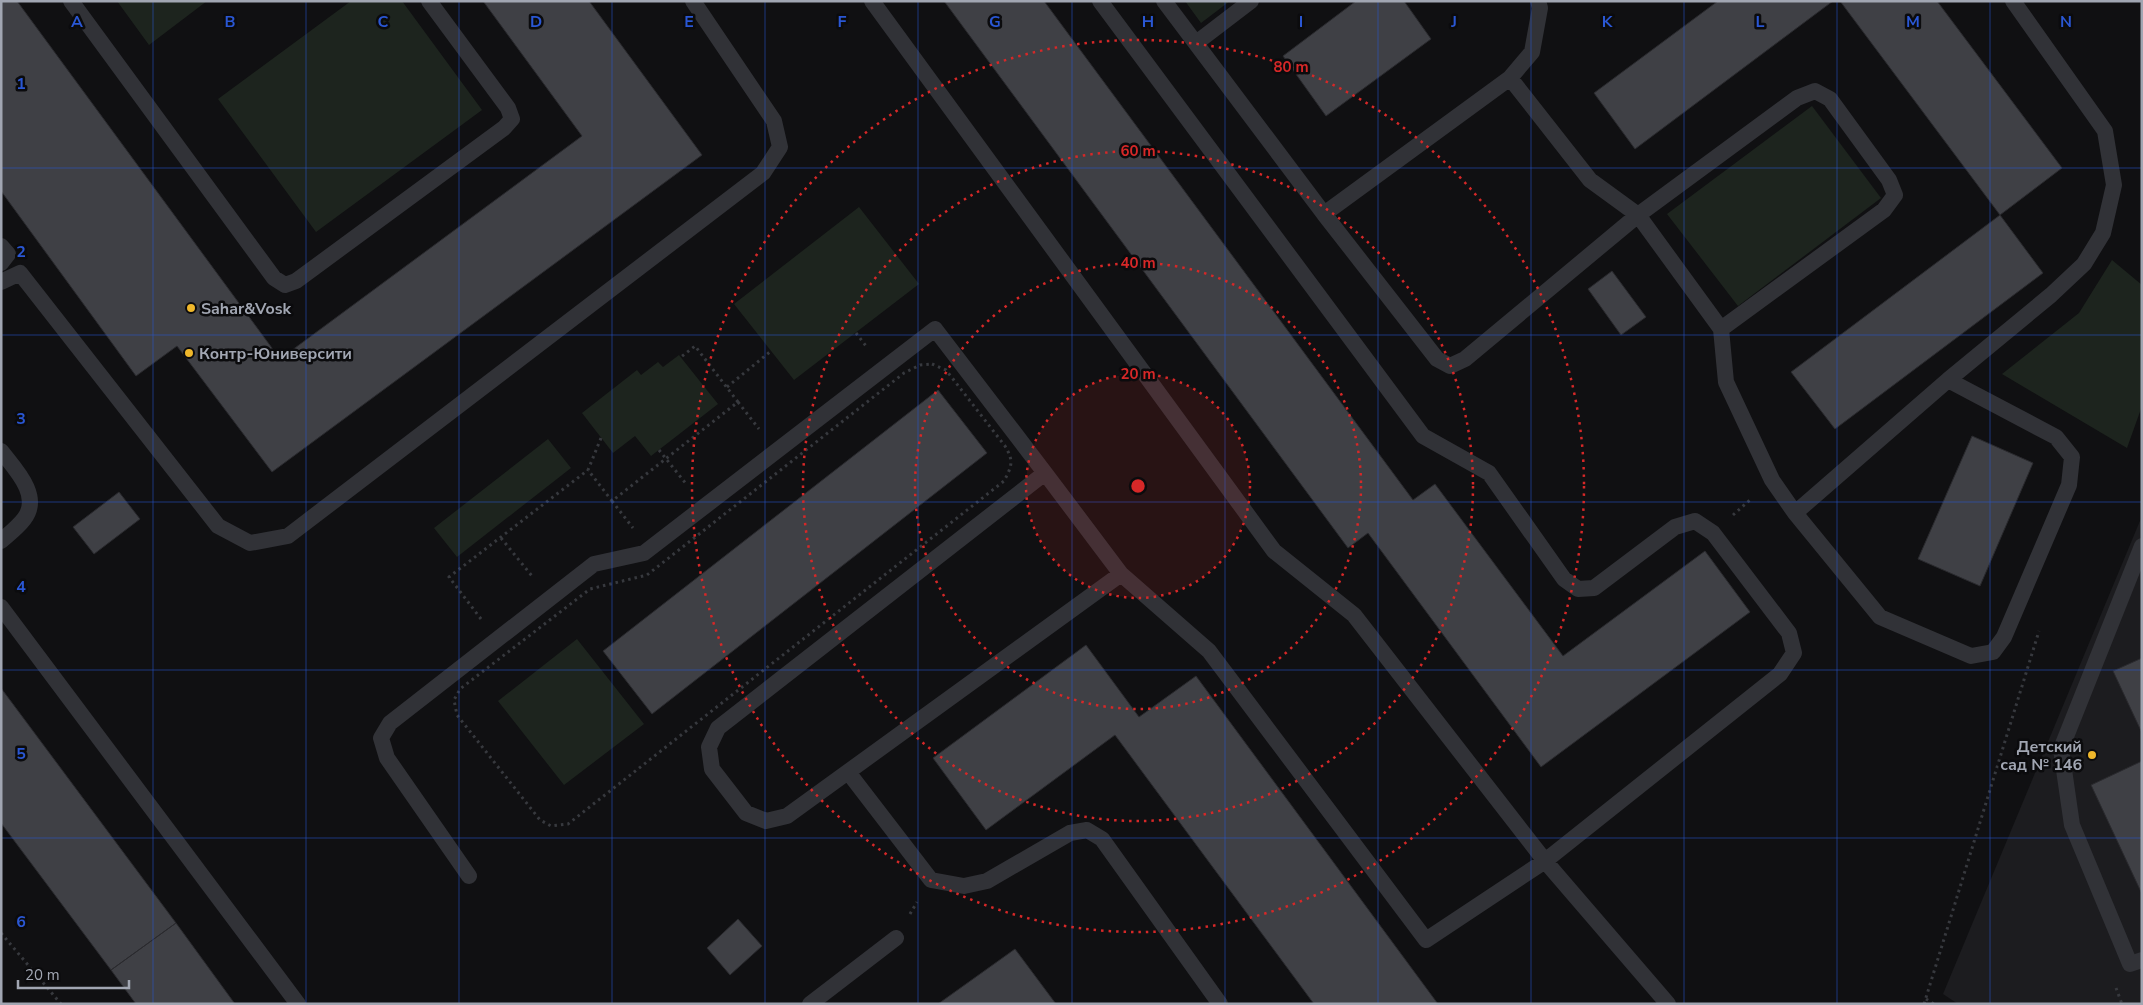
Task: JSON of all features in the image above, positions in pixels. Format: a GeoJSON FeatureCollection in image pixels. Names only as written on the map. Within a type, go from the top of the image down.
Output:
{"type":"FeatureCollection","features":[{"type":"Feature","properties":{"kind":"lane"},"geometry":{"type":"LineString","coordinates":[[70,1],[274,278],[285,285],[296,281],[504,128],[512,119],[508,108],[429,1]]}},
{"type":"Feature","properties":{"kind":"lane"},"geometry":{"type":"LineString","coordinates":[[1,282],[20,273],[218,526],[250,543],[288,536],[763,173],[780,147],[774,121],[693,1]]}},
{"type":"Feature","properties":{"kind":"lane"},"geometry":{"type":"LineString","coordinates":[[872,1],[1274,551],[1354,615],[1545,861],[1668,1004]]}},
{"type":"Feature","properties":{"kind":"lane"},"geometry":{"type":"LineString","coordinates":[[469,876],[387,758],[381,738],[390,723],[594,564],[644,553],[935,329],[1121,574],[1209,651],[1426,940],[1545,861],[1780,674],[1794,653],[1789,633],[1713,533],[1695,521],[1675,528],[1594,588],[1578,589],[1564,579],[1489,473],[1423,436],[1100,1]]}},
{"type":"Feature","properties":{"kind":"lane"},"geometry":{"type":"LineString","coordinates":[[1164,1],[1324,214],[1437,359],[1450,366],[1465,359],[1638,215],[1797,98],[1815,91],[1830,99],[1889,180],[1895,195],[1884,210],[1720,329]]}},
{"type":"Feature","properties":{"kind":"lane"},"geometry":{"type":"LineString","coordinates":[[1196,43],[1251,1]]}},
{"type":"Feature","properties":{"kind":"lane"},"geometry":{"type":"LineString","coordinates":[[1324,214],[1510,78],[1532,52],[1540,8],[1538,1]]}},
{"type":"Feature","properties":{"kind":"lane"},"geometry":{"type":"LineString","coordinates":[[1795,513],[1948,380],[2051,295],[2084,264],[2103,233],[2114,185],[2105,131],[2014,1]]}},
{"type":"Feature","properties":{"kind":"lane"},"geometry":{"type":"LineString","coordinates":[[1510,78],[1590,180],[1638,215],[1720,329],[1726,382],[1772,480],[1795,513],[1880,617],[1971,656],[1993,652],[2004,637],[2069,485],[2072,457],[2056,437],[1948,380]]}},
{"type":"Feature","properties":{"kind":"lane"},"geometry":{"type":"LineString","coordinates":[[1,246],[8,254],[1,263]]}},
{"type":"Feature","properties":{"kind":"lane"},"geometry":{"type":"LineString","coordinates":[[1,451],[25,482],[31,499],[25,518],[1,541]]}},
{"type":"Feature","properties":{"kind":"lane"},"geometry":{"type":"LineString","coordinates":[[1046,473],[718,728],[709,747],[712,769],[746,812],[766,821],[787,816],[1121,574]]}},
{"type":"Feature","properties":{"kind":"lane"},"geometry":{"type":"LineString","coordinates":[[2142,546],[2061,750],[2072,825],[2130,964],[2142,960]]}},
{"type":"Feature","properties":{"kind":"lane"},"geometry":{"type":"LineString","coordinates":[[1,607],[298,1004]]}},
{"type":"Feature","properties":{"kind":"lane"},"geometry":{"type":"LineString","coordinates":[[848,772],[931,880],[964,886],[987,881],[1070,832],[1087,830],[1102,839],[1220,1004]]}},
{"type":"Feature","properties":{"kind":"lane"},"geometry":{"type":"LineString","coordinates":[[810,1004],[896,938]]}},
{"type":"Feature","properties":{"kind":"path"},"geometry":{"type":"LineString","coordinates":[[856,333],[871,352]]}},
{"type":"Feature","properties":{"kind":"path"},"geometry":{"type":"LineString","coordinates":[[681,357],[695,346],[765,436]]}},
{"type":"Feature","properties":{"kind":"path"},"geometry":{"type":"LineString","coordinates":[[727,387],[772,351]]}},
{"type":"Feature","properties":{"kind":"path"},"geometry":{"type":"LineString","coordinates":[[932,364],[946,370],[1011,456],[1011,469],[1004,481],[568,824],[551,826],[540,820],[462,722],[457,715],[454,700],[460,689],[590,588],[646,576],[665,561],[904,373],[920,365],[932,364]]}},
{"type":"Feature","properties":{"kind":"path"},"geometry":{"type":"LineString","coordinates":[[612,501],[738,402]]}},
{"type":"Feature","properties":{"kind":"path"},"geometry":{"type":"LineString","coordinates":[[486,626],[449,578],[588,470],[601,438]]}},
{"type":"Feature","properties":{"kind":"path"},"geometry":{"type":"LineString","coordinates":[[659,450],[688,486]]}},
{"type":"Feature","properties":{"kind":"path"},"geometry":{"type":"LineString","coordinates":[[588,470],[639,535]]}},
{"type":"Feature","properties":{"kind":"path"},"geometry":{"type":"LineString","coordinates":[[1713,533],[1772,480]]}},
{"type":"Feature","properties":{"kind":"path"},"geometry":{"type":"LineString","coordinates":[[501,538],[532,577]]}},
{"type":"Feature","properties":{"kind":"path"},"geometry":{"type":"LineString","coordinates":[[1924,1004],[2041,626]]}},
{"type":"Feature","properties":{"kind":"path"},"geometry":{"type":"LineString","coordinates":[[896,938],[931,880]]}},
{"type":"Feature","properties":{"kind":"path"},"geometry":{"type":"LineString","coordinates":[[1,932],[62,1004]]}},
{"type":"Feature","properties":{"kind":"path"},"geometry":{"type":"LineString","coordinates":[[1926,998],[1934,1004]]}},
{"type":"Feature","properties":{"kind":"shaded area"},"geometry":{"type":"Polygon","coordinates":[[[117,1],[207,1],[149,45],[117,1]]]}},
{"type":"Feature","properties":{"kind":"shaded area"},"geometry":{"type":"Polygon","coordinates":[[[351,1],[402,1],[482,110],[316,232],[218,99],[351,1]]]}},
{"type":"Feature","properties":{"kind":"shaded area"},"geometry":{"type":"Polygon","coordinates":[[[1185,1],[1230,1],[1201,23],[1185,1]]]}},
{"type":"Feature","properties":{"kind":"shaded area"},"geometry":{"type":"Polygon","coordinates":[[[1812,106],[1881,198],[1738,306],[1667,214],[1812,106]]]}},
{"type":"Feature","properties":{"kind":"shaded area"},"geometry":{"type":"Polygon","coordinates":[[[859,207],[919,284],[794,380],[734,304],[859,207]]]}},
{"type":"Feature","properties":{"kind":"shaded area"},"geometry":{"type":"Polygon","coordinates":[[[2112,260],[2142,285],[2142,406],[2127,448],[2002,374],[2079,313],[2112,260]]]}},
{"type":"Feature","properties":{"kind":"shaded area"},"geometry":{"type":"Polygon","coordinates":[[[679,355],[718,404],[651,456],[635,436],[613,453],[582,413],[637,370],[641,375],[658,362],[663,367],[679,355]]]}},
{"type":"Feature","properties":{"kind":"shaded area"},"geometry":{"type":"Polygon","coordinates":[[[548,439],[571,468],[457,557],[434,528],[548,439]]]}},
{"type":"Feature","properties":{"kind":"shaded area","name":"Детский сад № 146"},"geometry":{"type":"Polygon","coordinates":[[[2142,516],[2142,1004],[1958,1004],[1943,994],[2142,516]]]}},
{"type":"Feature","properties":{"kind":"shaded area"},"geometry":{"type":"Polygon","coordinates":[[[577,639],[644,724],[564,785],[498,701],[577,639]]]}},
{"type":"Feature","properties":{"kind":"building"},"geometry":{"type":"Polygon","coordinates":[[[1,1],[17,1],[280,359],[582,136],[483,1],[589,1],[702,155],[272,472],[177,346],[136,376],[1,191],[1,1]]]}},
{"type":"Feature","properties":{"kind":"building"},"geometry":{"type":"Polygon","coordinates":[[[944,1],[1044,1],[1413,500],[1435,484],[1563,656],[1705,551],[1750,612],[1541,767],[1368,533],[1348,548],[944,1]]]}},
{"type":"Feature","properties":{"kind":"building"},"geometry":{"type":"Polygon","coordinates":[[[1356,1],[1404,1],[1431,39],[1326,116],[1283,56],[1356,1]]]}},
{"type":"Feature","properties":{"kind":"building"},"geometry":{"type":"Polygon","coordinates":[[[1718,1],[1833,1],[1635,149],[1594,93],[1718,1]]]}},
{"type":"Feature","properties":{"kind":"building"},"geometry":{"type":"Polygon","coordinates":[[[1840,1],[1937,1],[2062,168],[2000,215],[1840,1]]]}},
{"type":"Feature","properties":{"kind":"building"},"geometry":{"type":"Polygon","coordinates":[[[2000,215],[2043,273],[1835,429],[1791,372],[2000,215]]]}},
{"type":"Feature","properties":{"kind":"building"},"geometry":{"type":"Polygon","coordinates":[[[1612,271],[1646,317],[1621,335],[1588,289],[1612,271]]]}},
{"type":"Feature","properties":{"kind":"building"},"geometry":{"type":"Polygon","coordinates":[[[938,390],[987,453],[652,714],[603,651],[938,390]]]}},
{"type":"Feature","properties":{"kind":"building"},"geometry":{"type":"Polygon","coordinates":[[[1972,436],[2033,463],[1980,586],[1918,559],[1972,436]]]}},
{"type":"Feature","properties":{"kind":"building"},"geometry":{"type":"Polygon","coordinates":[[[119,492],[140,519],[94,554],[73,527],[119,492]]]}},
{"type":"Feature","properties":{"kind":"building"},"geometry":{"type":"Polygon","coordinates":[[[1086,645],[1139,717],[1196,676],[1438,1004],[1314,1004],[1115,735],[986,830],[933,758],[1086,645]]]}},
{"type":"Feature","properties":{"kind":"building"},"geometry":{"type":"Polygon","coordinates":[[[2142,658],[2142,733],[2113,671],[2142,658]]]}},
{"type":"Feature","properties":{"kind":"building"},"geometry":{"type":"Polygon","coordinates":[[[1,688],[176,923],[111,970],[1,823],[1,688]]]}},
{"type":"Feature","properties":{"kind":"building"},"geometry":{"type":"Polygon","coordinates":[[[2142,761],[2142,894],[2091,785],[2142,761]]]}},
{"type":"Feature","properties":{"kind":"building"},"geometry":{"type":"Polygon","coordinates":[[[738,919],[762,946],[730,975],[707,948],[738,919]]]}},
{"type":"Feature","properties":{"kind":"building"},"geometry":{"type":"Polygon","coordinates":[[[176,923],[235,1004],[136,1004],[111,970],[176,923]]]}},
{"type":"Feature","properties":{"kind":"building"},"geometry":{"type":"Polygon","coordinates":[[[1015,949],[1056,1004],[938,1004],[1015,949]]]}},
{"type":"Feature","properties":{"kind":"place","name":"Sahar&Vosk"},"geometry":{"type":"Point","coordinates":[191,308]}},
{"type":"Feature","properties":{"kind":"place","name":"Контр-Юниверсити"},"geometry":{"type":"Point","coordinates":[189,353]}},
{"type":"Feature","properties":{"kind":"place","name":"Детский сад № 146"},"geometry":{"type":"Point","coordinates":[2092,755]}}]}
